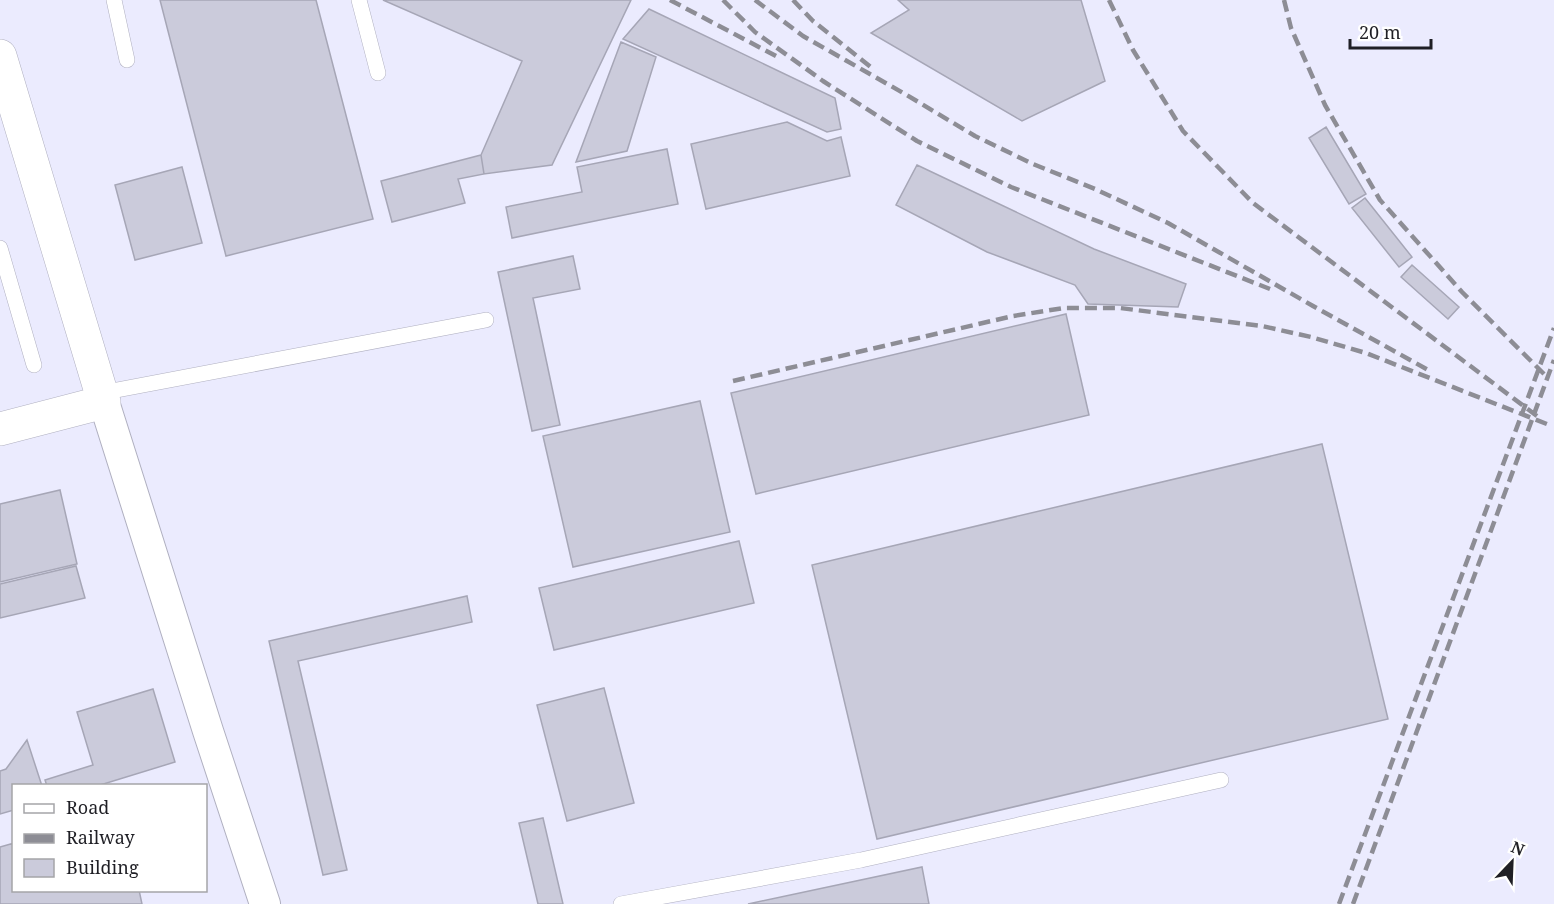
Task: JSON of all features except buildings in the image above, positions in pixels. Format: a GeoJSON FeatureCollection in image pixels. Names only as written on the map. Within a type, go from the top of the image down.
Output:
{"type":"FeatureCollection","features":[{"type":"Feature","properties":{"kind":"street"},"geometry":{"type":"LineString","coordinates":[[0,56],[103,398],[265,904]]}},
{"type":"Feature","properties":{"kind":"street"},"geometry":{"type":"LineString","coordinates":[[0,429],[103,398]]}},
{"type":"Feature","properties":{"kind":"lane"},"geometry":{"type":"LineString","coordinates":[[114,0],[127,60]]}},
{"type":"Feature","properties":{"kind":"lane"},"geometry":{"type":"LineString","coordinates":[[359,0],[378,73]]}},
{"type":"Feature","properties":{"kind":"lane"},"geometry":{"type":"LineString","coordinates":[[0,248],[34,365]]}},
{"type":"Feature","properties":{"kind":"lane"},"geometry":{"type":"LineString","coordinates":[[103,398],[486,320]]}},
{"type":"Feature","properties":{"kind":"lane"},"geometry":{"type":"LineString","coordinates":[[621,904],[861,860],[1221,780]]}},
{"type":"Feature","properties":{"kind":"shaded area"},"geometry":{"type":"Polygon","coordinates":[[[0,0],[1554,0],[1554,904],[0,904],[0,0]]]}},
{"type":"Feature","properties":{"kind":"railway"},"geometry":{"type":"LineString","coordinates":[[670,0],[776,56]]}},
{"type":"Feature","properties":{"kind":"railway"},"geometry":{"type":"LineString","coordinates":[[723,0],[755,32],[823,81],[917,141],[1011,187],[1270,289]]}},
{"type":"Feature","properties":{"kind":"railway"},"geometry":{"type":"LineString","coordinates":[[755,0],[803,36],[975,136],[1168,223],[1430,371]]}},
{"type":"Feature","properties":{"kind":"railway"},"geometry":{"type":"LineString","coordinates":[[793,0],[813,21],[872,68]]}},
{"type":"Feature","properties":{"kind":"railway"},"geometry":{"type":"LineString","coordinates":[[1109,0],[1133,50],[1183,131],[1253,203],[1537,416]]}},
{"type":"Feature","properties":{"kind":"railway"},"geometry":{"type":"LineString","coordinates":[[1284,0],[1291,28],[1325,105],[1380,200],[1462,292],[1544,374]]}},
{"type":"Feature","properties":{"kind":"railway"},"geometry":{"type":"LineString","coordinates":[[733,381],[1013,316],[1064,308],[1120,308],[1262,326],[1311,337],[1366,353],[1552,426]]}},
{"type":"Feature","properties":{"kind":"railway"},"geometry":{"type":"LineString","coordinates":[[1339,904],[1554,328]]}},
{"type":"Feature","properties":{"kind":"railway"},"geometry":{"type":"LineString","coordinates":[[1353,904],[1554,360]]}}]}
